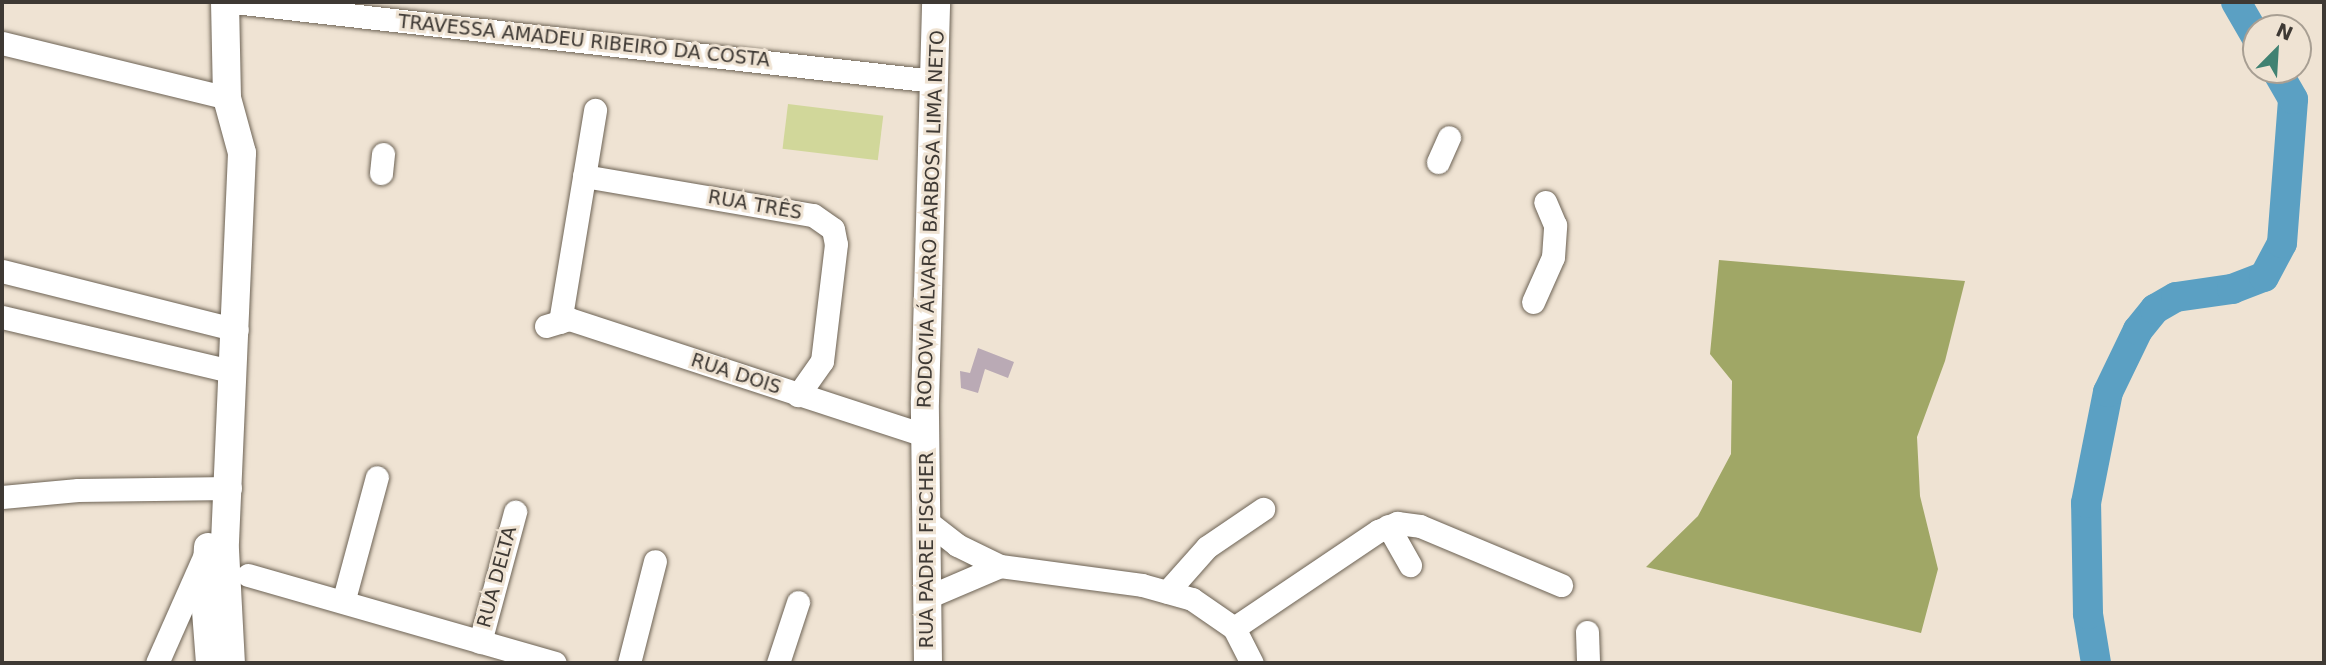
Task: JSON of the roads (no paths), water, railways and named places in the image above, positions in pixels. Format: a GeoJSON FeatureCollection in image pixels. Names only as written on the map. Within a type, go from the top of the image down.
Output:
{"type":"FeatureCollection","features":[{"type":"Feature","properties":{"kind":"main road"},"geometry":{"type":"LineString","coordinates":[[225,2],[227,98],[242,153],[237,330],[226,481],[225,598],[231,663]]}},
{"type":"Feature","properties":{"kind":"main road","name":"RODOVIA ÁLVARO BARBOSA LIMA NETO"},"geometry":{"type":"LineString","coordinates":[[926,436],[936,2]]}},
{"type":"Feature","properties":{"kind":"main road","name":"RUA PADRE FISCHER"},"geometry":{"type":"LineString","coordinates":[[926,436],[930,596],[928,663]]}},
{"type":"Feature","properties":{"kind":"main road"},"geometry":{"type":"LineString","coordinates":[[210,663],[205,598],[208,547],[226,481]]}},
{"type":"Feature","properties":{"kind":"street","name":"TRAVESSA AMADEU RIBEIRO DA COSTA"},"geometry":{"type":"LineString","coordinates":[[234,2],[934,81]]}},
{"type":"Feature","properties":{"kind":"street"},"geometry":{"type":"LineString","coordinates":[[2,43],[227,98]]}},
{"type":"Feature","properties":{"kind":"street"},"geometry":{"type":"LineString","coordinates":[[584,176],[595,110]]}},
{"type":"Feature","properties":{"kind":"street"},"geometry":{"type":"LineString","coordinates":[[1438,162],[1449,137]]}},
{"type":"Feature","properties":{"kind":"street","name":"RUA DOIS"},"geometry":{"type":"LineString","coordinates":[[584,176],[553,324],[569,319],[926,436]]}},
{"type":"Feature","properties":{"kind":"street","name":"RUA TRÊS"},"geometry":{"type":"LineString","coordinates":[[584,176],[813,215],[833,229],[836,244],[822,361],[798,395]]}},
{"type":"Feature","properties":{"kind":"street"},"geometry":{"type":"LineString","coordinates":[[1533,302],[1553,257],[1555,225],[1545,202]]}},
{"type":"Feature","properties":{"kind":"street"},"geometry":{"type":"LineString","coordinates":[[2,271],[237,330]]}},
{"type":"Feature","properties":{"kind":"street"},"geometry":{"type":"LineString","coordinates":[[2,317],[234,372]]}},
{"type":"Feature","properties":{"kind":"street"},"geometry":{"type":"LineString","coordinates":[[344,599],[377,477]]}},
{"type":"Feature","properties":{"kind":"street"},"geometry":{"type":"LineString","coordinates":[[2,497],[226,481]]}},
{"type":"Feature","properties":{"kind":"street"},"geometry":{"type":"LineString","coordinates":[[1167,593],[1208,547],[1263,509]]}},
{"type":"Feature","properties":{"kind":"street","name":"RUA DELTA"},"geometry":{"type":"LineString","coordinates":[[480,642],[515,512]]}},
{"type":"Feature","properties":{"kind":"street"},"geometry":{"type":"LineString","coordinates":[[929,523],[957,545],[1000,566],[1192,599],[1234,628],[1252,663]]}},
{"type":"Feature","properties":{"kind":"street"},"geometry":{"type":"LineString","coordinates":[[1234,628],[1388,526],[1420,526],[1561,585]]}},
{"type":"Feature","properties":{"kind":"street"},"geometry":{"type":"LineString","coordinates":[[1388,526],[1410,565]]}},
{"type":"Feature","properties":{"kind":"street"},"geometry":{"type":"LineString","coordinates":[[157,663],[208,547]]}},
{"type":"Feature","properties":{"kind":"street"},"geometry":{"type":"LineString","coordinates":[[629,663],[655,561]]}},
{"type":"Feature","properties":{"kind":"street"},"geometry":{"type":"LineString","coordinates":[[930,596],[1000,566]]}},
{"type":"Feature","properties":{"kind":"street"},"geometry":{"type":"LineString","coordinates":[[248,575],[344,599],[555,663]]}},
{"type":"Feature","properties":{"kind":"street"},"geometry":{"type":"LineString","coordinates":[[778,663],[798,602]]}},
{"type":"Feature","properties":{"kind":"street"},"geometry":{"type":"LineString","coordinates":[[1587,632],[1588,663]]}},
{"type":"Feature","properties":{"kind":"waterway"},"geometry":{"type":"LineString","coordinates":[[2236,2],[2243,14]]}},
{"type":"Feature","properties":{"kind":"waterway"},"geometry":{"type":"LineString","coordinates":[[2096,663],[2088,614],[2086,503],[2108,392],[2138,330],[2155,309],[2176,297],[2232,289],[2264,277],[2282,243],[2293,99],[2284,84]]}}]}
